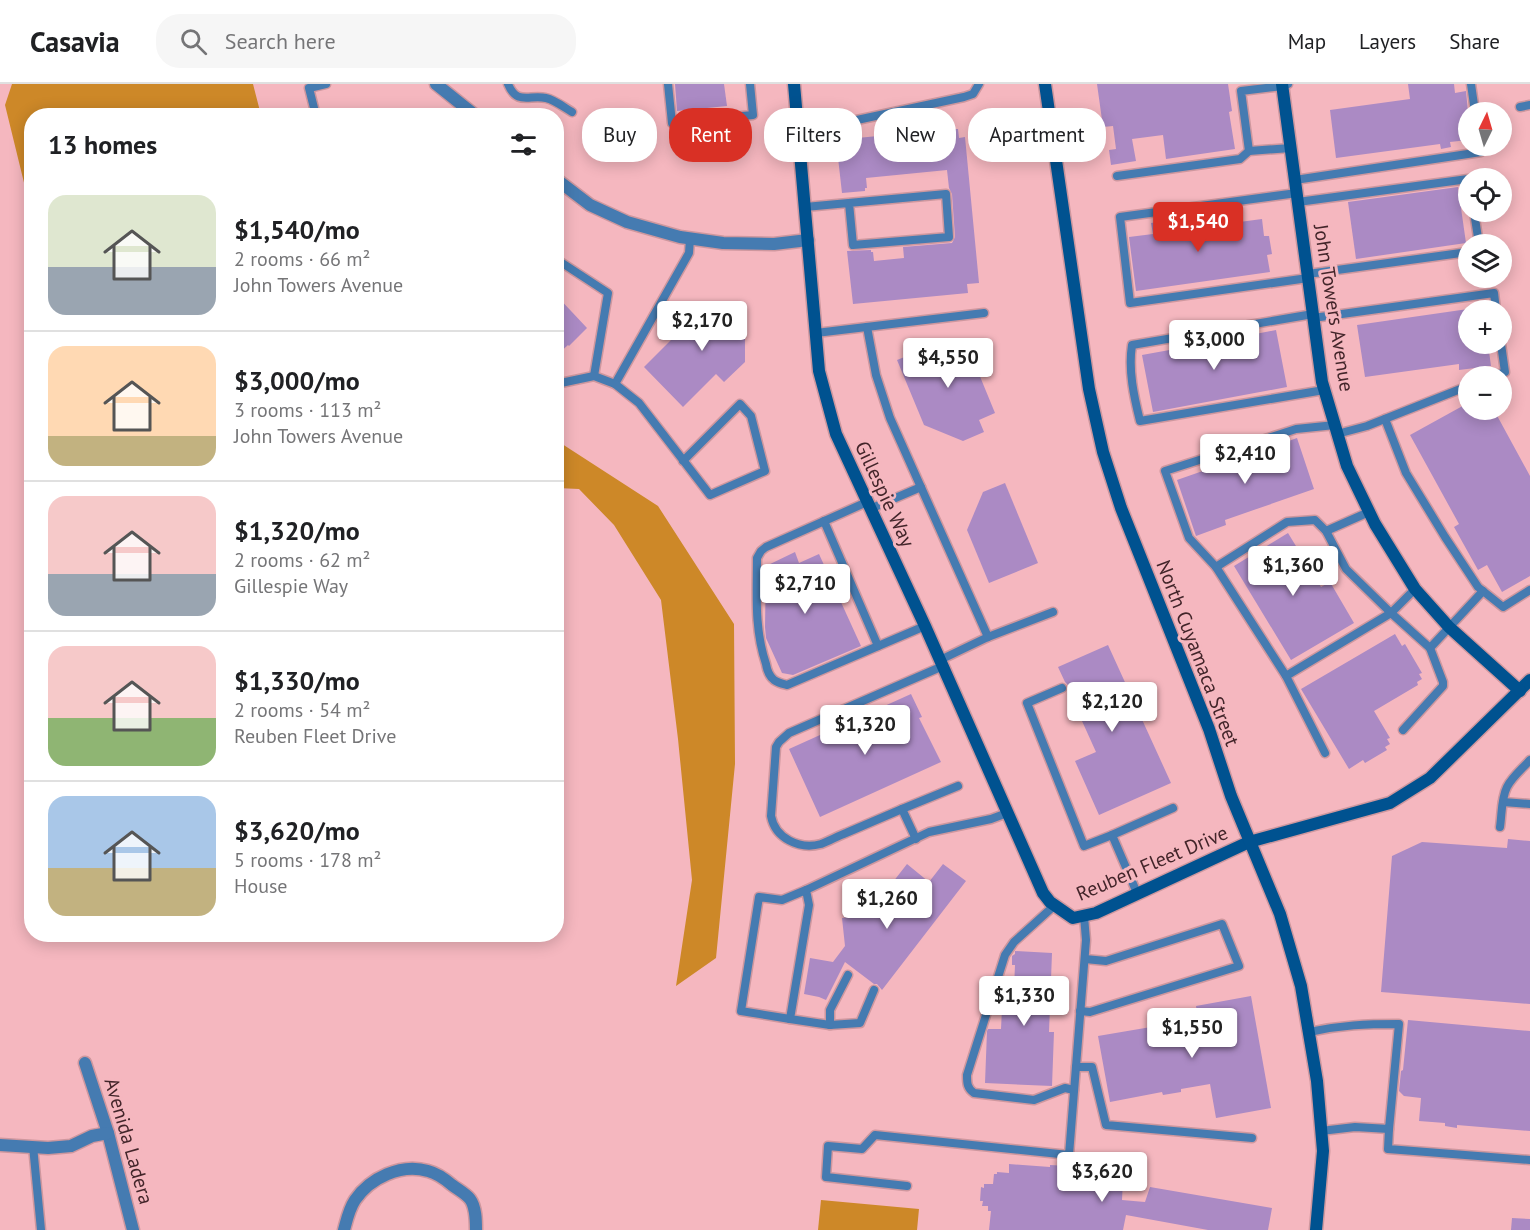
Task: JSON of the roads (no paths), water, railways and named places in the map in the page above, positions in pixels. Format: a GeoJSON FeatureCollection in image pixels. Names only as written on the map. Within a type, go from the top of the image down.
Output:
{"type":"FeatureCollection","features":[{"type":"Feature","properties":{"kind":"street"},"geometry":{"type":"LineString","coordinates":[[436,84],[466,108]]}},
{"type":"Feature","properties":{"kind":"street","name":"Gillespie Way"},"geometry":{"type":"LineString","coordinates":[[794,84],[796,108]]}},
{"type":"Feature","properties":{"kind":"street","name":"North Cuyamaca Street"},"geometry":{"type":"LineString","coordinates":[[1045,84],[1089,389],[1103,453],[1121,508],[1209,729],[1231,796],[1280,914],[1301,986],[1317,1081],[1323,1151],[1316,1230]]}},
{"type":"Feature","properties":{"kind":"street","name":"John Towers Avenue"},"geometry":{"type":"LineString","coordinates":[[1284,85],[1322,382],[1347,466],[1375,524],[1415,589],[1449,627],[1520,691]]}},
{"type":"Feature","properties":{"kind":"street","name":"Gillespie Way"},"geometry":{"type":"LineString","coordinates":[[801,162],[819,372],[836,434],[925,626],[1043,893]]}},
{"type":"Feature","properties":{"kind":"street"},"geometry":{"type":"LineString","coordinates":[[564,185],[590,205],[627,222],[680,237],[723,243],[774,244],[808,240]]}},
{"type":"Feature","properties":{"kind":"street","name":"Reuben Fleet Drive"},"geometry":{"type":"LineString","coordinates":[[1043,893],[1050,902],[1073,918],[1096,913],[1249,842],[1390,803],[1430,778],[1530,680]]}},
{"type":"Feature","properties":{"kind":"street","name":"Avenida Ladera"},"geometry":{"type":"LineString","coordinates":[[86,1063],[108,1133],[133,1230]]}},
{"type":"Feature","properties":{"kind":"street"},"geometry":{"type":"LineString","coordinates":[[0,1145],[48,1148],[71,1146],[92,1136],[108,1133]]}},
{"type":"Feature","properties":{"kind":"street"},"geometry":{"type":"LineString","coordinates":[[344,1230],[349,1211],[363,1190],[384,1175],[394,1171],[417,1169],[429,1171],[447,1181],[470,1199],[477,1230]]}},
{"type":"Feature","properties":{"kind":"lane"},"geometry":{"type":"LineString","coordinates":[[314,108],[309,88],[326,84]]}},
{"type":"Feature","properties":{"kind":"lane"},"geometry":{"type":"LineString","coordinates":[[508,84],[511,91],[522,98],[546,98],[572,112]]}},
{"type":"Feature","properties":{"kind":"lane"},"geometry":{"type":"LineString","coordinates":[[668,84],[672,123],[753,115],[750,84]]}},
{"type":"Feature","properties":{"kind":"lane"},"geometry":{"type":"LineString","coordinates":[[862,119],[964,97],[973,94],[979,84]]}},
{"type":"Feature","properties":{"kind":"lane"},"geometry":{"type":"LineString","coordinates":[[1471,84],[1474,102]]}},
{"type":"Feature","properties":{"kind":"lane"},"geometry":{"type":"LineString","coordinates":[[1249,151],[1241,91],[1284,85]]}},
{"type":"Feature","properties":{"kind":"lane"},"geometry":{"type":"LineString","coordinates":[[1520,108],[1530,105]]}},
{"type":"Feature","properties":{"kind":"lane"},"geometry":{"type":"LineString","coordinates":[[1117,176],[1240,159],[1249,151],[1291,148]]}},
{"type":"Feature","properties":{"kind":"lane"},"geometry":{"type":"LineString","coordinates":[[1295,180],[1458,155]]}},
{"type":"Feature","properties":{"kind":"lane"},"geometry":{"type":"LineString","coordinates":[[1458,180],[1120,217],[1130,303],[1458,254]]}},
{"type":"Feature","properties":{"kind":"lane"},"geometry":{"type":"LineString","coordinates":[[805,207],[946,194],[949,237],[853,245],[849,203]]}},
{"type":"Feature","properties":{"kind":"lane"},"geometry":{"type":"LineString","coordinates":[[615,384],[689,253],[690,239]]}},
{"type":"Feature","properties":{"kind":"lane"},"geometry":{"type":"LineString","coordinates":[[564,264],[608,293],[594,376]]}},
{"type":"Feature","properties":{"kind":"lane"},"geometry":{"type":"LineString","coordinates":[[1324,390],[1140,422],[1129,361],[1132,345],[1313,316],[1494,293],[1495,300]]}},
{"type":"Feature","properties":{"kind":"lane"},"geometry":{"type":"LineString","coordinates":[[816,333],[984,313]]}},
{"type":"Feature","properties":{"kind":"lane"},"geometry":{"type":"LineString","coordinates":[[867,327],[876,375],[890,418],[988,637]]}},
{"type":"Feature","properties":{"kind":"lane"},"geometry":{"type":"LineString","coordinates":[[564,382],[594,376],[615,384],[639,403],[683,461],[710,495],[765,471],[751,416],[740,404],[683,461]]}},
{"type":"Feature","properties":{"kind":"lane"},"geometry":{"type":"LineString","coordinates":[[1325,753],[1286,676],[1216,567],[1189,538],[1165,471],[1296,429],[1336,430],[1385,419],[1458,390]]}},
{"type":"Feature","properties":{"kind":"lane"},"geometry":{"type":"LineString","coordinates":[[1385,419],[1406,472],[1478,587],[1503,607],[1530,590]]}},
{"type":"Feature","properties":{"kind":"lane"},"geometry":{"type":"LineString","coordinates":[[921,487],[824,521],[766,546],[757,558],[757,625],[760,646],[768,672],[776,681],[787,685],[925,626]]}},
{"type":"Feature","properties":{"kind":"lane"},"geometry":{"type":"LineString","coordinates":[[1326,531],[1369,512]]}},
{"type":"Feature","properties":{"kind":"lane"},"geometry":{"type":"LineString","coordinates":[[1216,567],[1287,522],[1315,520],[1326,531],[1346,569],[1430,648],[1443,686],[1402,730]]}},
{"type":"Feature","properties":{"kind":"lane"},"geometry":{"type":"LineString","coordinates":[[824,521],[878,646]]}},
{"type":"Feature","properties":{"kind":"lane"},"geometry":{"type":"LineString","coordinates":[[1286,676],[1391,613],[1415,589]]}},
{"type":"Feature","properties":{"kind":"lane"},"geometry":{"type":"LineString","coordinates":[[1430,648],[1483,591]]}},
{"type":"Feature","properties":{"kind":"lane"},"geometry":{"type":"LineString","coordinates":[[958,786],[819,844],[804,845],[785,838],[772,825],[776,747],[789,733],[941,663],[988,637],[1053,612]]}},
{"type":"Feature","properties":{"kind":"lane"},"geometry":{"type":"LineString","coordinates":[[1062,688],[1027,704],[1084,846],[1173,808]]}},
{"type":"Feature","properties":{"kind":"lane"},"geometry":{"type":"LineString","coordinates":[[1500,826],[1506,789],[1511,780],[1530,760]]}},
{"type":"Feature","properties":{"kind":"lane"},"geometry":{"type":"LineString","coordinates":[[1503,802],[1530,804]]}},
{"type":"Feature","properties":{"kind":"lane"},"geometry":{"type":"LineString","coordinates":[[902,809],[916,838]]}},
{"type":"Feature","properties":{"kind":"lane"},"geometry":{"type":"LineString","coordinates":[[874,990],[860,1023],[830,1025],[741,1011],[759,897],[782,900],[929,832],[991,819],[1007,813]]}},
{"type":"Feature","properties":{"kind":"lane"},"geometry":{"type":"LineString","coordinates":[[1112,835],[1137,894]]}},
{"type":"Feature","properties":{"kind":"lane"},"geometry":{"type":"LineString","coordinates":[[790,1019],[809,905],[806,890]]}},
{"type":"Feature","properties":{"kind":"lane"},"geometry":{"type":"LineString","coordinates":[[1055,905],[1014,942],[1005,955],[967,1082],[968,1087],[974,1093],[1035,1100],[1065,1088],[1074,1090]]}},
{"type":"Feature","properties":{"kind":"lane"},"geometry":{"type":"LineString","coordinates":[[907,1186],[826,1177],[828,1146],[862,1149],[875,1136],[1069,1155],[1085,959],[1084,916]]}},
{"type":"Feature","properties":{"kind":"lane"},"geometry":{"type":"LineString","coordinates":[[1080,1011],[1090,1012],[1239,966],[1222,924],[1106,961],[1085,959]]}},
{"type":"Feature","properties":{"kind":"lane"},"geometry":{"type":"LineString","coordinates":[[830,1025],[830,1010],[848,975]]}},
{"type":"Feature","properties":{"kind":"lane"},"geometry":{"type":"LineString","coordinates":[[1309,1032],[1360,1024],[1398,1024],[1388,1149],[1530,1160]]}},
{"type":"Feature","properties":{"kind":"lane"},"geometry":{"type":"LineString","coordinates":[[1076,1067],[1092,1067],[1106,1125],[1252,1138]]}},
{"type":"Feature","properties":{"kind":"lane"},"geometry":{"type":"LineString","coordinates":[[1321,1131],[1355,1127],[1389,1129]]}},
{"type":"Feature","properties":{"kind":"lane"},"geometry":{"type":"LineString","coordinates":[[33,1146],[41,1230]]}}]}
